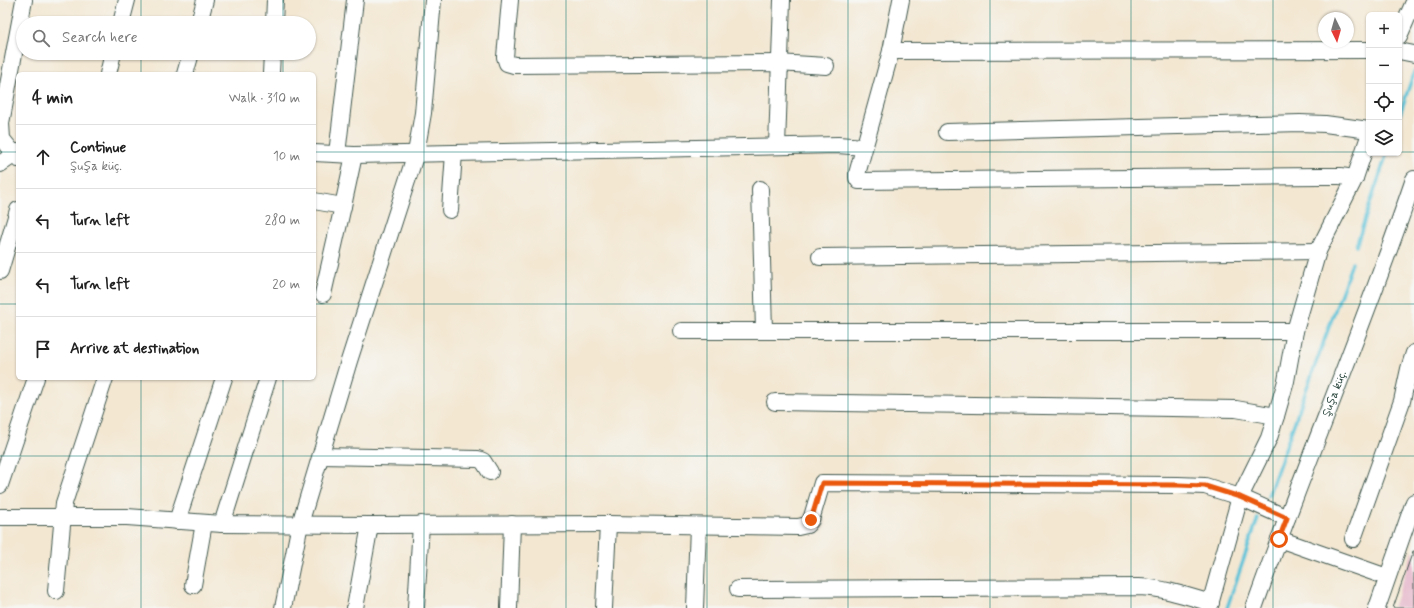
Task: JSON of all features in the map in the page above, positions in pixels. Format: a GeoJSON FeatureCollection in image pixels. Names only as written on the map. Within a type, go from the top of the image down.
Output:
{"type":"FeatureCollection","features":[{"type":"Feature","properties":{"kind":"street"},"geometry":{"type":"LineString","coordinates":[[21,16],[24,0]]}},
{"type":"Feature","properties":{"kind":"street"},"geometry":{"type":"LineString","coordinates":[[123,16],[127,0]]}},
{"type":"Feature","properties":{"kind":"street"},"geometry":{"type":"LineString","coordinates":[[201,16],[205,0]]}},
{"type":"Feature","properties":{"kind":"street"},"geometry":{"type":"LineString","coordinates":[[274,16],[275,0]]}},
{"type":"Feature","properties":{"kind":"street"},"geometry":{"type":"LineString","coordinates":[[337,154],[355,0]]}},
{"type":"Feature","properties":{"kind":"street"},"geometry":{"type":"LineString","coordinates":[[283,608],[300,524],[349,361],[416,153],[423,113],[433,0]]}},
{"type":"Feature","properties":{"kind":"street"},"geometry":{"type":"LineString","coordinates":[[510,0],[505,57],[507,63],[514,65],[778,63],[826,66]]}},
{"type":"Feature","properties":{"kind":"street"},"geometry":{"type":"LineString","coordinates":[[777,146],[778,63],[782,0]]}},
{"type":"Feature","properties":{"kind":"street"},"geometry":{"type":"LineString","coordinates":[[901,0],[891,51],[857,174],[859,181],[1321,176],[1355,178]]}},
{"type":"Feature","properties":{"kind":"street"},"geometry":{"type":"LineString","coordinates":[[1402,29],[1414,2]]}},
{"type":"Feature","properties":{"kind":"street"},"geometry":{"type":"LineString","coordinates":[[16,43],[0,133],[2,139],[16,155]]}},
{"type":"Feature","properties":{"kind":"street"},"geometry":{"type":"LineString","coordinates":[[891,51],[1366,50]]}},
{"type":"Feature","properties":{"kind":"street"},"geometry":{"type":"LineString","coordinates":[[1402,52],[1414,54]]}},
{"type":"Feature","properties":{"kind":"street"},"geometry":{"type":"LineString","coordinates":[[108,72],[111,60]]}},
{"type":"Feature","properties":{"kind":"street"},"geometry":{"type":"LineString","coordinates":[[186,72],[189,60]]}},
{"type":"Feature","properties":{"kind":"street"},"geometry":{"type":"LineString","coordinates":[[271,72],[272,60]]}},
{"type":"Feature","properties":{"kind":"street"},"geometry":{"type":"LineString","coordinates":[[947,132],[1300,123],[1325,124],[1366,130]]}},
{"type":"Feature","properties":{"kind":"street"},"geometry":{"type":"LineString","coordinates":[[738,589],[1153,587],[1171,591],[1210,605],[1240,497],[1269,438],[1276,416],[1286,381],[1295,331],[1318,251],[1355,178],[1366,145]]}},
{"type":"Feature","properties":{"kind":"street"},"geometry":{"type":"LineString","coordinates":[[316,153],[354,155],[777,146],[864,146]]}},
{"type":"Feature","properties":{"kind":"street"},"geometry":{"type":"LineString","coordinates":[[450,210],[454,153]]}},
{"type":"Feature","properties":{"kind":"street"},"geometry":{"type":"LineString","coordinates":[[323,294],[354,155]]}},
{"type":"Feature","properties":{"kind":"street"},"geometry":{"type":"LineString","coordinates":[[0,164],[16,156]]}},
{"type":"Feature","properties":{"kind":"street","name":"Şuşa küç."},"geometry":{"type":"LineString","coordinates":[[1254,608],[1414,179]]}},
{"type":"Feature","properties":{"kind":"street"},"geometry":{"type":"LineString","coordinates":[[760,189],[764,330]]}},
{"type":"Feature","properties":{"kind":"street"},"geometry":{"type":"LineString","coordinates":[[316,201],[343,206]]}},
{"type":"Feature","properties":{"kind":"street"},"geometry":{"type":"LineString","coordinates":[[0,271],[5,237],[16,214]]}},
{"type":"Feature","properties":{"kind":"street"},"geometry":{"type":"LineString","coordinates":[[820,257],[1318,251]]}},
{"type":"Feature","properties":{"kind":"street"},"geometry":{"type":"LineString","coordinates":[[681,331],[1295,331]]}},
{"type":"Feature","properties":{"kind":"street"},"geometry":{"type":"LineString","coordinates":[[1353,539],[1408,403],[1414,354]]}},
{"type":"Feature","properties":{"kind":"street"},"geometry":{"type":"LineString","coordinates":[[0,485],[35,380]]}},
{"type":"Feature","properties":{"kind":"street"},"geometry":{"type":"LineString","coordinates":[[56,591],[62,516],[68,488],[104,380]]}},
{"type":"Feature","properties":{"kind":"street"},"geometry":{"type":"LineString","coordinates":[[177,521],[223,380]]}},
{"type":"Feature","properties":{"kind":"street"},"geometry":{"type":"LineString","coordinates":[[222,524],[267,380]]}},
{"type":"Feature","properties":{"kind":"street"},"geometry":{"type":"LineString","coordinates":[[775,402],[1236,409],[1276,416]]}},
{"type":"Feature","properties":{"kind":"street"},"geometry":{"type":"LineString","coordinates":[[321,456],[478,458],[483,461],[490,472]]}},
{"type":"Feature","properties":{"kind":"street"},"geometry":{"type":"LineString","coordinates":[[0,517],[127,517],[222,524],[608,524],[798,527],[807,525],[811,520],[822,483],[1205,486],[1240,497],[1287,518]]}},
{"type":"Feature","properties":{"kind":"street"},"geometry":{"type":"LineString","coordinates":[[1377,608],[1414,502]]}},
{"type":"Feature","properties":{"kind":"street"},"geometry":{"type":"LineString","coordinates":[[193,585],[204,523]]}},
{"type":"Feature","properties":{"kind":"street"},"geometry":{"type":"LineString","coordinates":[[416,608],[421,524]]}},
{"type":"Feature","properties":{"kind":"street"},"geometry":{"type":"LineString","coordinates":[[509,608],[512,524]]}},
{"type":"Feature","properties":{"kind":"street"},"geometry":{"type":"LineString","coordinates":[[604,608],[608,524]]}},
{"type":"Feature","properties":{"kind":"street"},"geometry":{"type":"LineString","coordinates":[[355,608],[370,525]]}},
{"type":"Feature","properties":{"kind":"street"},"geometry":{"type":"LineString","coordinates":[[695,608],[698,526]]}},
{"type":"Feature","properties":{"kind":"street"},"geometry":{"type":"LineString","coordinates":[[1279,539],[1387,577]]}},
{"type":"Feature","properties":{"kind":"building"},"geometry":{"type":"Polygon","coordinates":[[[1413,551],[1414,608],[1393,608],[1413,551]]]}},
{"type":"Feature","properties":{"kind":"waterway"},"geometry":{"type":"LineString","coordinates":[[1402,108],[1414,72]]}},
{"type":"Feature","properties":{"kind":"waterway"},"geometry":{"type":"LineString","coordinates":[[1356,246],[1386,156]]}},
{"type":"Feature","properties":{"kind":"waterway"},"geometry":{"type":"LineString","coordinates":[[1268,496],[1352,263]]}},
{"type":"Feature","properties":{"kind":"waterway"},"geometry":{"type":"LineString","coordinates":[[1227,608],[1258,518]]}},
{"type":"Feature","properties":{"kind":"route"},"geometry":{"type":"LineString","coordinates":[[811,520],[822,483],[1205,486],[1240,497],[1287,518],[1279,539]]}}]}
